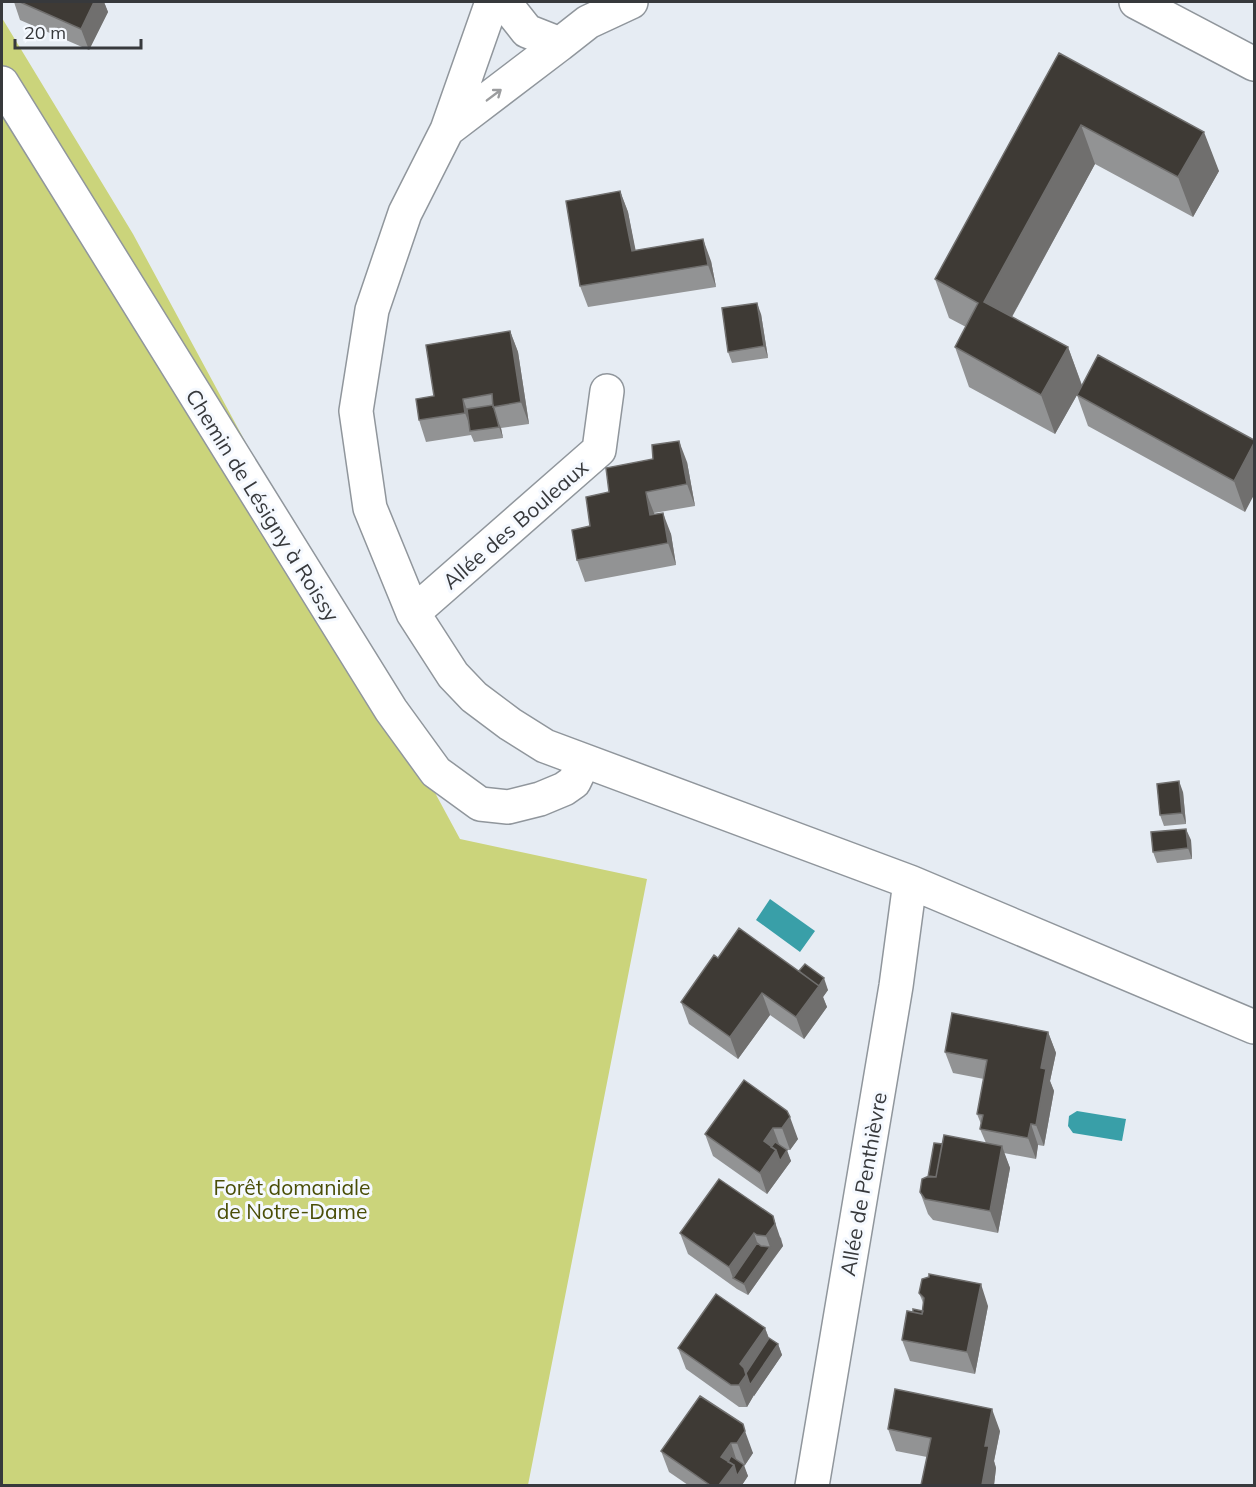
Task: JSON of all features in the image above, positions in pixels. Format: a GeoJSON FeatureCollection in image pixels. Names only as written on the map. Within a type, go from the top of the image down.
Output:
{"type":"FeatureCollection","features":[{"type":"Feature","properties":{"kind":"street"},"geometry":{"type":"LineString","coordinates":[[492,2],[447,130],[405,213],[372,310],[356,411],[370,508],[413,613],[453,675],[474,697],[545,747],[910,882],[1254,1027]]}},
{"type":"Feature","properties":{"kind":"street"},"geometry":{"type":"LineString","coordinates":[[504,2],[527,31],[560,44]]}},
{"type":"Feature","properties":{"kind":"street"},"geometry":{"type":"LineString","coordinates":[[447,130],[588,22],[631,2]]}},
{"type":"Feature","properties":{"kind":"street"},"geometry":{"type":"LineString","coordinates":[[1136,2],[1254,64]]}},
{"type":"Feature","properties":{"kind":"street","name":"Chemin de Lésigny à Roissy"},"geometry":{"type":"LineString","coordinates":[[2,83],[391,710],[436,772],[480,804],[508,807],[540,800],[564,789],[574,782],[584,761]]}},
{"type":"Feature","properties":{"kind":"street","name":"Allée des Bouleaux"},"geometry":{"type":"LineString","coordinates":[[413,613],[599,450],[607,391]]}},
{"type":"Feature","properties":{"kind":"street","name":"Allée de Penthièvre"},"geometry":{"type":"LineString","coordinates":[[812,1485],[896,986],[910,882]]}},
{"type":"Feature","properties":{"kind":"green space","name":"Forêt domaniale de Notre-Dame"},"geometry":{"type":"Polygon","coordinates":[[[2,18],[133,234],[460,839],[647,879],[528,1485],[2,1485],[2,18]]]}},
{"type":"Feature","properties":{"kind":"water"},"geometry":{"type":"Polygon","coordinates":[[[770,899],[815,931],[800,952],[756,920],[770,899]]]}},
{"type":"Feature","properties":{"kind":"water"},"geometry":{"type":"Polygon","coordinates":[[[1077,1111],[1126,1119],[1122,1141],[1073,1133],[1068,1126],[1069,1116],[1077,1111]]]}},
{"type":"Feature","properties":{"kind":"building"},"geometry":{"type":"Polygon","coordinates":[[[20,2],[94,2],[81,29],[20,2]]]}},
{"type":"Feature","properties":{"kind":"building"},"geometry":{"type":"Polygon","coordinates":[[[1059,53],[1204,132],[1178,177],[1081,125],[984,302],[1068,347],[1041,395],[955,347],[978,303],[935,279],[1059,53]]]}},
{"type":"Feature","properties":{"kind":"building"},"geometry":{"type":"Polygon","coordinates":[[[620,191],[632,251],[703,239],[708,265],[580,286],[566,201],[620,191]]]}},
{"type":"Feature","properties":{"kind":"building"},"geometry":{"type":"Polygon","coordinates":[[[757,303],[764,346],[728,352],[722,308],[757,303]]]}},
{"type":"Feature","properties":{"kind":"building"},"geometry":{"type":"Polygon","coordinates":[[[510,331],[521,402],[493,407],[492,394],[463,399],[465,413],[419,420],[416,399],[434,396],[426,345],[510,331]]]}},
{"type":"Feature","properties":{"kind":"building"},"geometry":{"type":"Polygon","coordinates":[[[1098,355],[1254,440],[1234,481],[1077,395],[1098,355]]]}},
{"type":"Feature","properties":{"kind":"building"},"geometry":{"type":"Polygon","coordinates":[[[493,405],[499,427],[470,431],[467,409],[493,405]]]}},
{"type":"Feature","properties":{"kind":"building"},"geometry":{"type":"Polygon","coordinates":[[[679,441],[687,484],[646,492],[650,515],[663,513],[668,543],[577,560],[572,530],[590,526],[586,497],[609,492],[606,468],[653,459],[652,445],[679,441]]]}},
{"type":"Feature","properties":{"kind":"building"},"geometry":{"type":"Polygon","coordinates":[[[1179,781],[1182,813],[1160,815],[1157,784],[1179,781]]]}},
{"type":"Feature","properties":{"kind":"building"},"geometry":{"type":"Polygon","coordinates":[[[1186,829],[1188,848],[1153,852],[1151,832],[1186,829]]]}},
{"type":"Feature","properties":{"kind":"building"},"geometry":{"type":"Polygon","coordinates":[[[739,928],[819,986],[796,1017],[762,993],[730,1037],[681,1002],[714,955],[718,958],[739,928]]]}},
{"type":"Feature","properties":{"kind":"building"},"geometry":{"type":"Polygon","coordinates":[[[805,964],[824,978],[819,986],[799,971],[805,964]]]}},
{"type":"Feature","properties":{"kind":"building"},"geometry":{"type":"Polygon","coordinates":[[[952,1013],[1048,1032],[1041,1068],[1046,1069],[1036,1125],[1031,1124],[1028,1138],[980,1129],[983,1115],[977,1114],[987,1060],[945,1052],[952,1013]]]}},
{"type":"Feature","properties":{"kind":"building"},"geometry":{"type":"Polygon","coordinates":[[[744,1080],[787,1111],[790,1117],[782,1128],[773,1128],[764,1141],[776,1150],[760,1173],[705,1134],[744,1080]]]}},
{"type":"Feature","properties":{"kind":"building"},"geometry":{"type":"Polygon","coordinates":[[[944,1135],[1002,1146],[990,1211],[925,1199],[920,1192],[922,1179],[929,1176],[936,1177],[944,1135]]]}},
{"type":"Feature","properties":{"kind":"building"},"geometry":{"type":"Polygon","coordinates":[[[775,1142],[787,1150],[780,1161],[776,1150],[771,1147],[775,1142]]]}},
{"type":"Feature","properties":{"kind":"building"},"geometry":{"type":"Polygon","coordinates":[[[934,1143],[942,1144],[936,1177],[928,1177],[934,1143]]]}},
{"type":"Feature","properties":{"kind":"building"},"geometry":{"type":"Polygon","coordinates":[[[719,1179],[773,1216],[775,1224],[766,1236],[754,1233],[729,1267],[680,1233],[719,1179]]]}},
{"type":"Feature","properties":{"kind":"building"},"geometry":{"type":"Polygon","coordinates":[[[757,1243],[770,1247],[744,1284],[733,1278],[757,1243]]]}},
{"type":"Feature","properties":{"kind":"building"},"geometry":{"type":"Polygon","coordinates":[[[929,1274],[981,1284],[967,1352],[902,1340],[907,1311],[922,1314],[924,1298],[919,1293],[922,1279],[929,1277],[929,1274]]]}},
{"type":"Feature","properties":{"kind":"building"},"geometry":{"type":"Polygon","coordinates":[[[716,1294],[765,1328],[740,1364],[746,1375],[739,1385],[731,1385],[678,1348],[716,1294]]]}},
{"type":"Feature","properties":{"kind":"building"},"geometry":{"type":"Polygon","coordinates":[[[913,1309],[923,1311],[922,1314],[913,1312],[913,1309]]]}},
{"type":"Feature","properties":{"kind":"building"},"geometry":{"type":"Polygon","coordinates":[[[769,1338],[778,1344],[750,1385],[746,1373],[769,1338]]]}},
{"type":"Feature","properties":{"kind":"building"},"geometry":{"type":"Polygon","coordinates":[[[895,1389],[992,1409],[985,1446],[989,1446],[982,1485],[921,1485],[931,1438],[888,1429],[895,1389]]]}},
{"type":"Feature","properties":{"kind":"building"},"geometry":{"type":"Polygon","coordinates":[[[700,1396],[743,1424],[745,1431],[737,1443],[731,1443],[721,1457],[734,1465],[719,1485],[710,1485],[661,1451],[700,1396]]]}},
{"type":"Feature","properties":{"kind":"building"},"geometry":{"type":"Polygon","coordinates":[[[731,1456],[744,1465],[737,1476],[734,1465],[728,1462],[731,1456]]]}}]}
